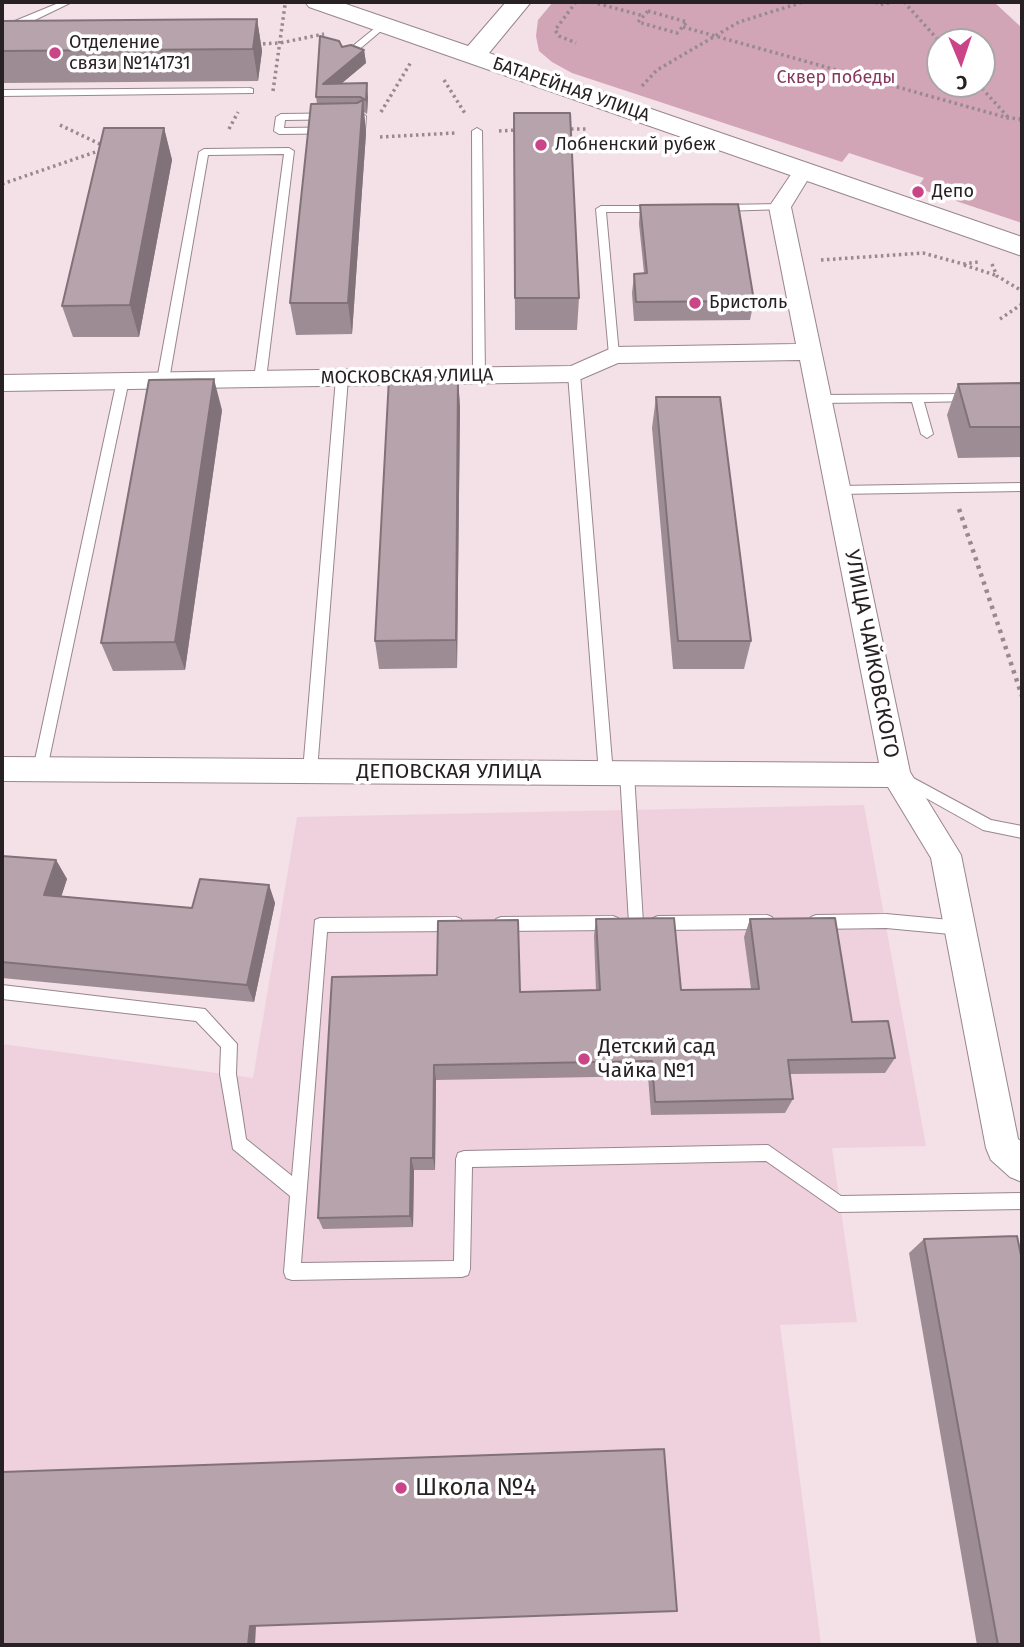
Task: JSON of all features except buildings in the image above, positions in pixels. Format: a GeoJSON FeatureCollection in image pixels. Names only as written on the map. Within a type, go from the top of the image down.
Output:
{"type":"FeatureCollection","features":[{"type":"Feature","properties":{"kind":"main road","name":"БАТАРЕЙНАЯ УЛИЦА"},"geometry":{"type":"LineString","coordinates":[[317,2],[1022,247]]}},
{"type":"Feature","properties":{"kind":"main road"},"geometry":{"type":"LineString","coordinates":[[473,55],[519,2]]}},
{"type":"Feature","properties":{"kind":"street"},"geometry":{"type":"LineString","coordinates":[[780,208],[803,171]]}},
{"type":"Feature","properties":{"kind":"street","name":"УЛИЦА ЧАЙКОВСКОГО"},"geometry":{"type":"LineString","coordinates":[[780,208],[896,775],[946,855],[1003,1148],[1022,1165]]}},
{"type":"Feature","properties":{"kind":"street","name":"МОСКОВСКАЯ УЛИЦА"},"geometry":{"type":"LineString","coordinates":[[2,383],[575,374],[614,355],[809,352]]}},
{"type":"Feature","properties":{"kind":"street","name":"ДЕПОВСКАЯ УЛИЦА"},"geometry":{"type":"LineString","coordinates":[[2,769],[896,775]]}},
{"type":"Feature","properties":{"kind":"lane"},"geometry":{"type":"LineString","coordinates":[[2,33],[13,25],[68,2]]}},
{"type":"Feature","properties":{"kind":"lane"},"geometry":{"type":"LineString","coordinates":[[346,56],[384,25]]}},
{"type":"Feature","properties":{"kind":"lane"},"geometry":{"type":"LineString","coordinates":[[2,93],[250,91]]}},
{"type":"Feature","properties":{"kind":"lane"},"geometry":{"type":"LineString","coordinates":[[361,116],[360,130],[292,131],[279,131],[281,117],[361,116]]}},
{"type":"Feature","properties":{"kind":"lane"},"geometry":{"type":"LineString","coordinates":[[260,379],[292,131]]}},
{"type":"Feature","properties":{"kind":"lane"},"geometry":{"type":"LineString","coordinates":[[477,131],[479,376]]}},
{"type":"Feature","properties":{"kind":"lane"},"geometry":{"type":"LineString","coordinates":[[163,380],[204,152],[289,151]]}},
{"type":"Feature","properties":{"kind":"lane"},"geometry":{"type":"LineString","coordinates":[[711,208],[780,208]]}},
{"type":"Feature","properties":{"kind":"lane"},"geometry":{"type":"LineString","coordinates":[[614,355],[601,209],[670,209]]}},
{"type":"Feature","properties":{"kind":"lane"},"geometry":{"type":"LineString","coordinates":[[575,374],[616,774],[636,923]]}},
{"type":"Feature","properties":{"kind":"lane"},"geometry":{"type":"LineString","coordinates":[[310,771],[342,378]]}},
{"type":"Feature","properties":{"kind":"lane"},"geometry":{"type":"LineString","coordinates":[[40,769],[123,380]]}},
{"type":"Feature","properties":{"kind":"lane"},"geometry":{"type":"LineString","coordinates":[[818,399],[981,398]]}},
{"type":"Feature","properties":{"kind":"lane"},"geometry":{"type":"LineString","coordinates":[[917,399],[927,434]]}},
{"type":"Feature","properties":{"kind":"lane"},"geometry":{"type":"LineString","coordinates":[[838,490],[1022,487]]}},
{"type":"Feature","properties":{"kind":"lane"},"geometry":{"type":"LineString","coordinates":[[896,775],[988,827],[1022,832]]}},
{"type":"Feature","properties":{"kind":"lane"},"geometry":{"type":"LineString","coordinates":[[961,928],[886,921],[320,925],[292,1272],[462,1269],[464,1159],[768,1153],[839,1204],[1022,1201]]}},
{"type":"Feature","properties":{"kind":"lane"},"geometry":{"type":"LineString","coordinates":[[2,992],[200,1014],[229,1044],[228,1074],[239,1143],[298,1192]]}},
{"type":"Feature","properties":{"kind":"path"},"geometry":{"type":"LineString","coordinates":[[576,2],[555,30],[559,36],[576,43]]}},
{"type":"Feature","properties":{"kind":"path"},"geometry":{"type":"LineString","coordinates":[[592,2],[644,16]]}},
{"type":"Feature","properties":{"kind":"path"},"geometry":{"type":"LineString","coordinates":[[640,87],[657,70],[714,35],[761,14],[803,2]]}},
{"type":"Feature","properties":{"kind":"path"},"geometry":{"type":"LineString","coordinates":[[876,2],[879,5],[893,2]]}},
{"type":"Feature","properties":{"kind":"path"},"geometry":{"type":"LineString","coordinates":[[904,2],[927,28]]}},
{"type":"Feature","properties":{"kind":"path"},"geometry":{"type":"LineString","coordinates":[[648,11],[687,22],[683,27],[677,33],[638,22],[648,11]]}},
{"type":"Feature","properties":{"kind":"path"},"geometry":{"type":"LineString","coordinates":[[683,27],[1008,118],[1021,119],[1022,127]]}},
{"type":"Feature","properties":{"kind":"path"},"geometry":{"type":"LineString","coordinates":[[253,44],[280,43],[328,33]]}},
{"type":"Feature","properties":{"kind":"path"},"geometry":{"type":"LineString","coordinates":[[379,117],[416,53]]}},
{"type":"Feature","properties":{"kind":"path"},"geometry":{"type":"LineString","coordinates":[[444,80],[477,131]]}},
{"type":"Feature","properties":{"kind":"path"},"geometry":{"type":"LineString","coordinates":[[990,98],[1008,118]]}},
{"type":"Feature","properties":{"kind":"path"},"geometry":{"type":"LineString","coordinates":[[2,184],[108,148],[60,125]]}},
{"type":"Feature","properties":{"kind":"path"},"geometry":{"type":"LineString","coordinates":[[560,129],[588,129]]}},
{"type":"Feature","properties":{"kind":"path"},"geometry":{"type":"LineString","coordinates":[[380,137],[518,130]]}},
{"type":"Feature","properties":{"kind":"path"},"geometry":{"type":"LineString","coordinates":[[791,262],[923,253],[997,276],[1022,291]]}},
{"type":"Feature","properties":{"kind":"path"},"geometry":{"type":"LineString","coordinates":[[963,264],[990,260],[997,276]]}},
{"type":"Feature","properties":{"kind":"path"},"geometry":{"type":"LineString","coordinates":[[1000,319],[1022,304]]}},
{"type":"Feature","properties":{"kind":"path"},"geometry":{"type":"LineString","coordinates":[[952,488],[1022,696]]}},
{"type":"Feature","properties":{"kind":"shaded area","name":"Детский сад Чайка №1"},"geometry":{"type":"Polygon","coordinates":[[[864,805],[926,1146],[832,1148],[857,1322],[780,1325],[821,1645],[2,1645],[2,1044],[253,1078],[297,817],[864,805]]]}},
{"type":"Feature","properties":{"kind":"green space","name":"Сквер победы"},"geometry":{"type":"Polygon","coordinates":[[[553,2],[994,2],[1022,28],[1022,223],[917,188],[924,178],[849,153],[842,162],[572,73],[539,51],[536,36],[538,20],[553,2]]]}},
{"type":"Feature","properties":{"kind":"place","name":"Отделение связи №141731"},"geometry":{"type":"Point","coordinates":[55,53]}},
{"type":"Feature","properties":{"kind":"place","name":"Лобненский рубеж"},"geometry":{"type":"Point","coordinates":[541,145]}},
{"type":"Feature","properties":{"kind":"place","name":"Депо"},"geometry":{"type":"Point","coordinates":[918,192]}},
{"type":"Feature","properties":{"kind":"place","name":"Бристоль"},"geometry":{"type":"Point","coordinates":[695,303]}},
{"type":"Feature","properties":{"kind":"place","name":"Детский сад Чайка №1"},"geometry":{"type":"Point","coordinates":[584,1059]}},
{"type":"Feature","properties":{"kind":"place","name":"Школа №4"},"geometry":{"type":"Point","coordinates":[401,1488]}}]}
